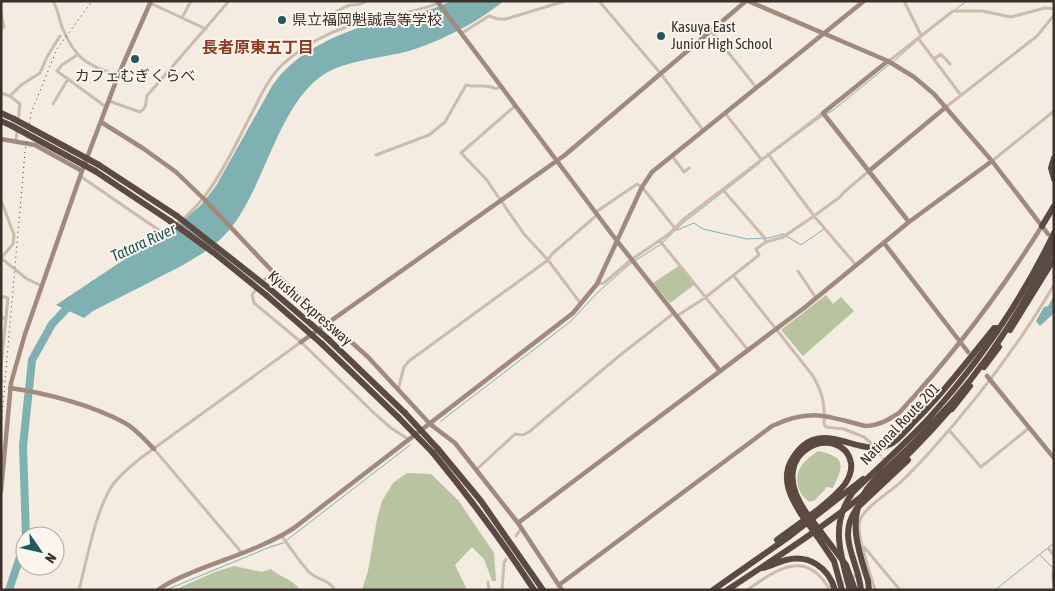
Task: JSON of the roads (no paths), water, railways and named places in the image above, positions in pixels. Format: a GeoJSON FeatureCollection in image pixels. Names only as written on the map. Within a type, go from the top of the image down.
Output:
{"type":"FeatureCollection","features":[{"type":"Feature","properties":{"kind":"highway","name":"Kyushu Expressway"},"geometry":{"type":"LineString","coordinates":[[1,113],[99,165],[176,216],[268,292],[435,451],[497,522],[543,590]]}},
{"type":"Feature","properties":{"kind":"highway","name":"Kyushu Expressway"},"geometry":{"type":"LineString","coordinates":[[1,121],[95,171],[170,221],[328,338],[405,413],[476,506],[534,590]]}},
{"type":"Feature","properties":{"kind":"highway"},"geometry":{"type":"LineString","coordinates":[[1054,158],[1051,168],[1054,179]]}},
{"type":"Feature","properties":{"kind":"highway"},"geometry":{"type":"LineString","coordinates":[[1042,226],[1054,206]]}},
{"type":"Feature","properties":{"kind":"highway"},"geometry":{"type":"LineString","coordinates":[[849,589],[839,546],[840,518],[843,508],[853,492],[930,416],[972,365],[1016,302],[1052,231]]}},
{"type":"Feature","properties":{"kind":"highway","name":"National Route 201"},"geometry":{"type":"LineString","coordinates":[[713,590],[832,504],[882,462],[924,421],[998,328],[1026,282],[1052,231]]}},
{"type":"Feature","properties":{"kind":"highway"},"geometry":{"type":"LineString","coordinates":[[870,590],[856,534],[855,522],[862,498],[876,479],[947,407],[983,362],[1030,290],[1054,246]]}},
{"type":"Feature","properties":{"kind":"highway","name":"National Route 201"},"geometry":{"type":"LineString","coordinates":[[727,590],[871,488],[922,440],[970,386],[1015,323],[1054,259]]}},
{"type":"Feature","properties":{"kind":"highway"},"geometry":{"type":"LineString","coordinates":[[849,589],[846,565],[819,534],[789,493],[787,484],[789,465],[798,450],[809,442],[818,439],[830,437],[868,448],[883,447],[892,443],[926,410],[994,328],[998,328]]}},
{"type":"Feature","properties":{"kind":"highway"},"geometry":{"type":"LineString","coordinates":[[861,590],[848,540],[848,528],[851,517],[857,508],[935,431],[970,386]]}},
{"type":"Feature","properties":{"kind":"highway"},"geometry":{"type":"LineString","coordinates":[[746,567],[845,484],[850,476],[852,467],[850,459],[846,452],[835,444],[826,442],[817,444],[800,454],[792,472],[793,490],[803,513]]}},
{"type":"Feature","properties":{"kind":"highway"},"geometry":{"type":"LineString","coordinates":[[819,534],[849,589]]}},
{"type":"Feature","properties":{"kind":"highway"},"geometry":{"type":"LineString","coordinates":[[758,569],[799,558],[820,566],[827,572],[833,588]]}},
{"type":"Feature","properties":{"kind":"street"},"geometry":{"type":"LineString","coordinates":[[53,1],[62,28],[77,55],[93,66],[118,76]]}},
{"type":"Feature","properties":{"kind":"street"},"geometry":{"type":"LineString","coordinates":[[182,18],[191,1]]}},
{"type":"Feature","properties":{"kind":"street"},"geometry":{"type":"LineString","coordinates":[[108,101],[140,112],[143,110],[147,105],[147,96],[229,1]]}},
{"type":"Feature","properties":{"kind":"street"},"geometry":{"type":"LineString","coordinates":[[326,23],[330,16],[341,9],[363,4],[366,1]]}},
{"type":"Feature","properties":{"kind":"street"},"geometry":{"type":"LineString","coordinates":[[462,33],[489,16],[506,19],[565,1]]}},
{"type":"Feature","properties":{"kind":"street"},"geometry":{"type":"LineString","coordinates":[[599,1],[661,74],[703,130]]}},
{"type":"Feature","properties":{"kind":"street"},"geometry":{"type":"LineString","coordinates":[[79,590],[100,512],[106,497],[122,474],[329,321],[557,161],[747,1],[888,61],[919,81],[946,107],[992,161],[1042,226],[1052,231]]}},
{"type":"Feature","properties":{"kind":"street"},"geometry":{"type":"LineString","coordinates":[[158,590],[165,584],[282,536],[565,320],[581,305],[597,284],[642,187],[652,172],[864,1]]}},
{"type":"Feature","properties":{"kind":"street"},"geometry":{"type":"LineString","coordinates":[[904,1],[919,36],[960,94]]}},
{"type":"Feature","properties":{"kind":"street"},"geometry":{"type":"LineString","coordinates":[[1,492],[12,388],[25,334],[108,101],[150,2],[206,29]]}},
{"type":"Feature","properties":{"kind":"street"},"geometry":{"type":"LineString","coordinates":[[80,176],[163,232],[186,217],[204,200],[225,165],[274,72],[284,63],[301,50],[349,26],[440,2],[515,106],[631,260],[720,370]]}},
{"type":"Feature","properties":{"kind":"street"},"geometry":{"type":"LineString","coordinates":[[597,284],[604,283],[631,260],[660,241],[674,227],[953,10],[982,11],[1011,17],[1045,8],[1054,9]]}},
{"type":"Feature","properties":{"kind":"street"},"geometry":{"type":"LineString","coordinates":[[1,13],[4,27],[1,29]]}},
{"type":"Feature","properties":{"kind":"street"},"geometry":{"type":"LineString","coordinates":[[476,469],[515,434],[523,435],[529,432],[619,356],[676,314],[706,297],[734,276],[759,254],[756,249],[766,242],[783,237],[840,197],[960,94],[1037,36],[1054,15]]}},
{"type":"Feature","properties":{"kind":"street"},"geometry":{"type":"LineString","coordinates":[[711,31],[756,87]]}},
{"type":"Feature","properties":{"kind":"street"},"geometry":{"type":"LineString","coordinates":[[10,96],[22,84],[40,73],[60,36]]}},
{"type":"Feature","properties":{"kind":"street"},"geometry":{"type":"LineString","coordinates":[[934,59],[941,54],[950,64]]}},
{"type":"Feature","properties":{"kind":"street"},"geometry":{"type":"LineString","coordinates":[[77,55],[62,65],[57,71],[106,107]]}},
{"type":"Feature","properties":{"kind":"street"},"geometry":{"type":"LineString","coordinates":[[53,104],[68,79]]}},
{"type":"Feature","properties":{"kind":"street"},"geometry":{"type":"LineString","coordinates":[[376,155],[429,135],[445,122],[466,85],[473,88],[480,85],[491,86],[496,89],[501,86]]}},
{"type":"Feature","properties":{"kind":"street"},"geometry":{"type":"LineString","coordinates":[[1,93],[10,96],[20,104],[16,142]]}},
{"type":"Feature","properties":{"kind":"street"},"geometry":{"type":"LineString","coordinates":[[515,106],[461,153],[486,179],[524,234],[548,260],[581,305]]}},
{"type":"Feature","properties":{"kind":"street"},"geometry":{"type":"LineString","coordinates":[[518,523],[816,299],[909,222],[992,161],[1054,110]]}},
{"type":"Feature","properties":{"kind":"street"},"geometry":{"type":"LineString","coordinates":[[725,112],[761,160]]}},
{"type":"Feature","properties":{"kind":"street"},"geometry":{"type":"LineString","coordinates":[[823,113],[909,222]]}},
{"type":"Feature","properties":{"kind":"street"},"geometry":{"type":"LineString","coordinates":[[101,122],[176,172],[273,272],[329,321],[384,374],[430,424],[455,443],[518,523],[561,588],[772,426],[789,418],[806,414],[871,426],[888,420],[899,413],[961,342],[1006,282],[1042,226]]}},
{"type":"Feature","properties":{"kind":"street"},"geometry":{"type":"LineString","coordinates":[[1,139],[35,145],[82,171]]}},
{"type":"Feature","properties":{"kind":"street"},"geometry":{"type":"LineString","coordinates":[[768,154],[814,216],[857,266]]}},
{"type":"Feature","properties":{"kind":"street"},"geometry":{"type":"LineString","coordinates":[[672,155],[684,172],[689,168]]}},
{"type":"Feature","properties":{"kind":"street"},"geometry":{"type":"LineString","coordinates":[[398,390],[404,366],[409,361],[548,260],[596,213],[637,184],[642,187],[674,227]]}},
{"type":"Feature","properties":{"kind":"street"},"geometry":{"type":"LineString","coordinates":[[723,190],[764,236],[766,242]]}},
{"type":"Feature","properties":{"kind":"street"},"geometry":{"type":"LineString","coordinates":[[1,200],[14,236],[13,244],[1,258],[26,279],[42,286]]}},
{"type":"Feature","properties":{"kind":"street"},"geometry":{"type":"LineString","coordinates":[[660,241],[748,350]]}},
{"type":"Feature","properties":{"kind":"street"},"geometry":{"type":"LineString","coordinates":[[884,243],[968,352]]}},
{"type":"Feature","properties":{"kind":"street"},"geometry":{"type":"LineString","coordinates":[[798,271],[816,299]]}},
{"type":"Feature","properties":{"kind":"street"},"geometry":{"type":"LineString","coordinates":[[273,272],[260,284],[252,295],[254,303],[301,342],[375,414],[408,440]]}},
{"type":"Feature","properties":{"kind":"street"},"geometry":{"type":"LineString","coordinates":[[734,276],[813,376],[821,391],[824,404],[824,424],[826,427],[844,430],[864,437],[871,443]]}},
{"type":"Feature","properties":{"kind":"street"},"geometry":{"type":"LineString","coordinates":[[875,590],[858,531],[860,520],[868,510],[901,482],[949,430],[1032,321],[1054,284]]}},
{"type":"Feature","properties":{"kind":"street"},"geometry":{"type":"LineString","coordinates":[[1,296],[8,298],[1,366]]}},
{"type":"Feature","properties":{"kind":"street"},"geometry":{"type":"LineString","coordinates":[[1,317],[6,319]]}},
{"type":"Feature","properties":{"kind":"street"},"geometry":{"type":"LineString","coordinates":[[989,377],[1054,458]]}},
{"type":"Feature","properties":{"kind":"street"},"geometry":{"type":"LineString","coordinates":[[12,388],[44,393],[126,423],[137,431],[154,449],[242,553]]}},
{"type":"Feature","properties":{"kind":"street"},"geometry":{"type":"LineString","coordinates":[[949,430],[981,467],[1030,428]]}},
{"type":"Feature","properties":{"kind":"street"},"geometry":{"type":"LineString","coordinates":[[897,477],[901,482]]}},
{"type":"Feature","properties":{"kind":"street"},"geometry":{"type":"LineString","coordinates":[[516,536],[521,530]]}},
{"type":"Feature","properties":{"kind":"street"},"geometry":{"type":"LineString","coordinates":[[282,536],[310,573],[328,581],[335,590]]}},
{"type":"Feature","properties":{"kind":"street"},"geometry":{"type":"LineString","coordinates":[[862,544],[900,590]]}},
{"type":"Feature","properties":{"kind":"street"},"geometry":{"type":"LineString","coordinates":[[1049,549],[1054,556]]}},
{"type":"Feature","properties":{"kind":"street"},"geometry":{"type":"LineString","coordinates":[[502,590],[506,559]]}},
{"type":"Feature","properties":{"kind":"street"},"geometry":{"type":"LineString","coordinates":[[747,590],[780,568],[788,566],[809,568],[821,576],[828,587],[833,588]]}},
{"type":"Feature","properties":{"kind":"street"},"geometry":{"type":"LineString","coordinates":[[862,573],[870,570]]}},
{"type":"Feature","properties":{"kind":"street"},"geometry":{"type":"LineString","coordinates":[[488,582],[489,590]]}},
{"type":"Feature","properties":{"kind":"water"},"geometry":{"type":"Polygon","coordinates":[[[451,1],[504,1],[473,22],[429,44],[405,52],[350,63],[325,74],[314,82],[301,96],[280,131],[245,208],[226,234],[208,250],[187,263],[93,311],[84,318],[56,305],[171,231],[201,205],[216,186],[272,86],[294,62],[307,52],[337,36],[384,20],[426,11],[451,1]]]}},
{"type":"Feature","properties":{"kind":"water"},"geometry":{"type":"Polygon","coordinates":[[[1054,296],[1054,313],[1040,326],[1036,321],[1044,307],[1048,306],[1054,296]]]}},
{"type":"Feature","properties":{"kind":"waterway"},"geometry":{"type":"LineString","coordinates":[[956,9],[967,1]]}},
{"type":"Feature","properties":{"kind":"waterway"},"geometry":{"type":"LineString","coordinates":[[893,62],[918,40]]}},
{"type":"Feature","properties":{"kind":"waterway"},"geometry":{"type":"LineString","coordinates":[[826,114],[890,64]]}},
{"type":"Feature","properties":{"kind":"waterway"},"geometry":{"type":"LineString","coordinates":[[779,148],[822,116]]}},
{"type":"Feature","properties":{"kind":"waterway"},"geometry":{"type":"LineString","coordinates":[[441,421],[571,321],[597,293],[630,264],[661,244],[683,223],[760,163]]}},
{"type":"Feature","properties":{"kind":"waterway"},"geometry":{"type":"LineString","coordinates":[[677,230],[694,223],[703,229],[747,239],[769,238],[783,234],[801,245],[824,229]]}},
{"type":"Feature","properties":{"kind":"waterway","name":"Tatara River"},"geometry":{"type":"LineString","coordinates":[[26,526],[23,446],[32,360],[52,324],[71,304]]}},
{"type":"Feature","properties":{"kind":"waterway"},"geometry":{"type":"LineString","coordinates":[[166,590],[283,543],[410,445]]}},
{"type":"Feature","properties":{"kind":"waterway"},"geometry":{"type":"LineString","coordinates":[[995,590],[1054,543]]}},
{"type":"Feature","properties":{"kind":"waterway"},"geometry":{"type":"LineString","coordinates":[[1040,555],[1053,568],[1054,590]]}},
{"type":"Feature","properties":{"kind":"waterway","name":"Tatara River"},"geometry":{"type":"LineString","coordinates":[[9,590],[15,572]]}},
{"type":"Feature","properties":{"kind":"tunnel"},"geometry":{"type":"LineString","coordinates":[[874,447],[886,462]]}},
{"type":"Feature","properties":{"kind":"tunnel"},"geometry":{"type":"LineString","coordinates":[[833,587],[862,573]]}},
{"type":"Feature","properties":{"kind":"railway"},"geometry":{"type":"LineString","coordinates":[[1,427],[25,152],[31,113],[57,49],[92,1]]}},
{"type":"Feature","properties":{"kind":"place","name":"県立福岡魁誠高等学校"},"geometry":{"type":"Point","coordinates":[282,20]}},
{"type":"Feature","properties":{"kind":"place","name":"Kasuya East Junior High School"},"geometry":{"type":"Point","coordinates":[661,36]}},
{"type":"Feature","properties":{"kind":"place","name":"カフェむぎくらべ"},"geometry":{"type":"Point","coordinates":[135,59]}},
{"type":"Feature","properties":{"kind":"district","name":"長者原東五丁目"},"geometry":{"type":"Point","coordinates":[258,47]}}]}
